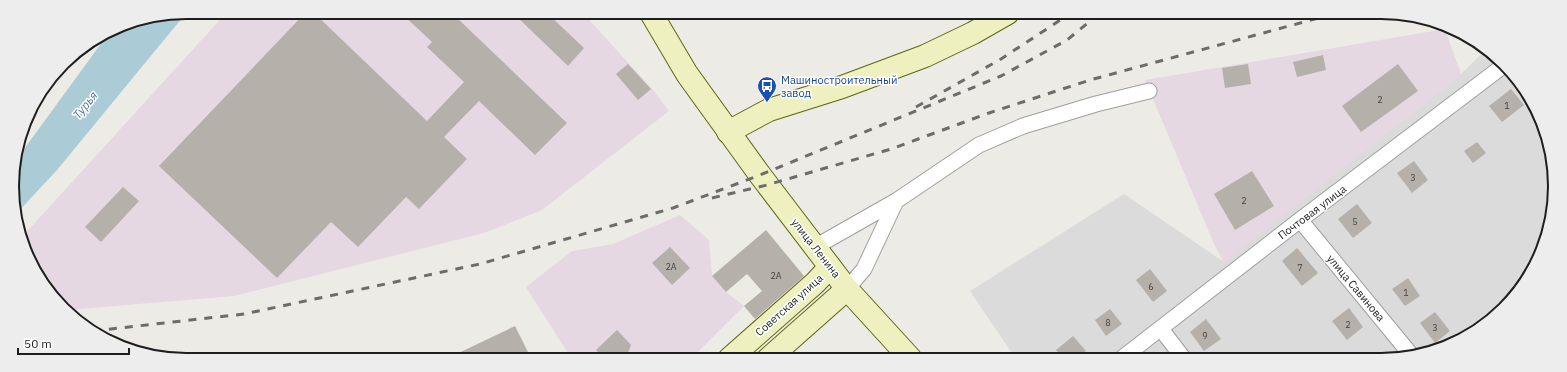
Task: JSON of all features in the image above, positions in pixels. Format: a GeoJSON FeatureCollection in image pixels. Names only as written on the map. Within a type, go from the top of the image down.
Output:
{"type":"FeatureCollection","features":[{"type":"Feature","properties":{"kind":"street","name":"улица Ленина"},"geometry":{"type":"LineString","coordinates":[[655,19],[687,74],[728,132],[830,267],[906,353]]}},
{"type":"Feature","properties":{"kind":"street"},"geometry":{"type":"LineString","coordinates":[[728,132],[769,110],[842,87],[925,56],[973,33],[998,19]]}},
{"type":"Feature","properties":{"kind":"street","name":"Почтовая улица"},"geometry":{"type":"LineString","coordinates":[[1128,353],[1500,69]]}},
{"type":"Feature","properties":{"kind":"street"},"geometry":{"type":"LineString","coordinates":[[815,247],[896,201],[978,145],[1023,126],[1096,104],[1149,91]]}},
{"type":"Feature","properties":{"kind":"street"},"geometry":{"type":"LineString","coordinates":[[774,353],[848,289],[864,269],[896,201]]}},
{"type":"Feature","properties":{"kind":"street","name":"улица Савинова"},"geometry":{"type":"LineString","coordinates":[[1300,220],[1408,351]]}},
{"type":"Feature","properties":{"kind":"street","name":"Советская улица"},"geometry":{"type":"LineString","coordinates":[[735,353],[830,267]]}},
{"type":"Feature","properties":{"kind":"street"},"geometry":{"type":"LineString","coordinates":[[1161,329],[1180,353]]}},
{"type":"Feature","properties":{"kind":"shaded area"},"geometry":{"type":"Polygon","coordinates":[[[221,19],[588,19],[653,90],[669,111],[542,210],[484,233],[234,296],[74,310],[60,296],[41,270],[26,233],[221,19]]]}},
{"type":"Feature","properties":{"kind":"shaded area"},"geometry":{"type":"Polygon","coordinates":[[[1440,30],[1446,32],[1461,74],[1224,263],[1214,244],[1145,80],[1440,30]]]}},
{"type":"Feature","properties":{"kind":"shaded area"},"geometry":{"type":"Polygon","coordinates":[[[1482,53],[1507,76],[1520,93],[1531,112],[1545,153],[1548,175],[1548,197],[1545,219],[1539,240],[1531,260],[1520,279],[1507,296],[1491,312],[1474,325],[1455,336],[1414,350],[1392,353],[1012,353],[970,291],[1124,194],[1224,262],[1461,74],[1482,53]]]}},
{"type":"Feature","properties":{"kind":"shaded area"},"geometry":{"type":"Polygon","coordinates":[[[77,59],[44,98],[60,76],[77,59]]]}},
{"type":"Feature","properties":{"kind":"shaded area"},"geometry":{"type":"Polygon","coordinates":[[[680,215],[709,240],[712,276],[726,292],[744,306],[697,353],[568,353],[526,287],[572,251],[613,244],[680,215]]]}},
{"type":"Feature","properties":{"kind":"water","name":"Турья"},"geometry":{"type":"Polygon","coordinates":[[[181,19],[57,170],[20,209],[19,175],[23,151],[104,40],[132,28],[153,22],[181,19]]]}},
{"type":"Feature","properties":{"kind":"building"},"geometry":{"type":"Polygon","coordinates":[[[299,19],[320,19],[427,121],[464,82],[427,47],[432,42],[407,19],[458,19],[567,123],[535,155],[479,101],[444,137],[467,159],[419,209],[406,197],[358,247],[331,222],[277,278],[159,166],[299,19]]]}},
{"type":"Feature","properties":{"kind":"building"},"geometry":{"type":"Polygon","coordinates":[[[519,19],[553,19],[584,48],[568,66],[519,19]]]}},
{"type":"Feature","properties":{"kind":"building"},"geometry":{"type":"Polygon","coordinates":[[[1323,55],[1326,70],[1297,77],[1293,62],[1323,55]]]}},
{"type":"Feature","properties":{"kind":"building"},"geometry":{"type":"Polygon","coordinates":[[[628,64],[651,89],[638,100],[616,74],[628,64]]]}},
{"type":"Feature","properties":{"kind":"building"},"geometry":{"type":"Polygon","coordinates":[[[1248,64],[1251,84],[1225,88],[1222,68],[1248,64]]]}},
{"type":"Feature","properties":{"kind":"building"},"geometry":{"type":"Polygon","coordinates":[[[1398,64],[1418,91],[1361,132],[1342,106],[1398,64]]]}},
{"type":"Feature","properties":{"kind":"building"},"geometry":{"type":"Polygon","coordinates":[[[1511,89],[1524,105],[1502,122],[1489,106],[1511,89]]]}},
{"type":"Feature","properties":{"kind":"building"},"geometry":{"type":"Polygon","coordinates":[[[1477,142],[1486,153],[1473,163],[1464,151],[1477,142]]]}},
{"type":"Feature","properties":{"kind":"building"},"geometry":{"type":"Polygon","coordinates":[[[1414,161],[1428,180],[1412,193],[1397,173],[1414,161]]]}},
{"type":"Feature","properties":{"kind":"building"},"geometry":{"type":"Polygon","coordinates":[[[1252,171],[1274,206],[1235,230],[1214,194],[1252,171]]]}},
{"type":"Feature","properties":{"kind":"building"},"geometry":{"type":"Polygon","coordinates":[[[123,187],[139,201],[101,242],[85,227],[123,187]]]}},
{"type":"Feature","properties":{"kind":"building"},"geometry":{"type":"Polygon","coordinates":[[[1357,204],[1372,223],[1353,238],[1338,219],[1357,204]]]}},
{"type":"Feature","properties":{"kind":"building"},"geometry":{"type":"Polygon","coordinates":[[[766,230],[804,276],[755,319],[744,306],[762,291],[747,274],[726,292],[712,276],[766,230]]]}},
{"type":"Feature","properties":{"kind":"building"},"geometry":{"type":"Polygon","coordinates":[[[670,247],[690,268],[672,285],[652,263],[670,247]]]}},
{"type":"Feature","properties":{"kind":"building"},"geometry":{"type":"Polygon","coordinates":[[[1297,248],[1318,273],[1302,286],[1282,261],[1297,248]]]}},
{"type":"Feature","properties":{"kind":"building"},"geometry":{"type":"Polygon","coordinates":[[[1150,269],[1167,291],[1153,302],[1136,280],[1150,269]]]}},
{"type":"Feature","properties":{"kind":"building"},"geometry":{"type":"Polygon","coordinates":[[[1408,278],[1420,296],[1405,306],[1392,289],[1408,278]]]}},
{"type":"Feature","properties":{"kind":"building"},"geometry":{"type":"Polygon","coordinates":[[[1349,308],[1363,327],[1347,340],[1332,321],[1349,308]]]}},
{"type":"Feature","properties":{"kind":"building"},"geometry":{"type":"Polygon","coordinates":[[[1110,309],[1122,324],[1106,336],[1095,320],[1110,309]]]}},
{"type":"Feature","properties":{"kind":"building"},"geometry":{"type":"Polygon","coordinates":[[[1435,312],[1450,331],[1435,343],[1420,323],[1435,312]]]}},
{"type":"Feature","properties":{"kind":"building"},"geometry":{"type":"Polygon","coordinates":[[[1206,319],[1221,339],[1204,351],[1190,332],[1206,319]]]}},
{"type":"Feature","properties":{"kind":"building"},"geometry":{"type":"Polygon","coordinates":[[[515,326],[528,353],[458,353],[515,326]]]}},
{"type":"Feature","properties":{"kind":"building"},"geometry":{"type":"Polygon","coordinates":[[[617,330],[631,345],[628,353],[599,353],[596,350],[617,330]]]}},
{"type":"Feature","properties":{"kind":"building"},"geometry":{"type":"Polygon","coordinates":[[[1073,336],[1086,351],[1084,353],[1058,353],[1056,350],[1073,336]]]}},
{"type":"Feature","properties":{"kind":"railway"},"geometry":{"type":"LineString","coordinates":[[916,107],[1001,59],[1062,19]]}},
{"type":"Feature","properties":{"kind":"railway"},"geometry":{"type":"LineString","coordinates":[[101,330],[244,314],[480,264],[673,208],[760,175],[1001,76],[1067,40],[1093,19]]}},
{"type":"Feature","properties":{"kind":"railway"},"geometry":{"type":"LineString","coordinates":[[712,198],[767,185],[891,149],[989,113],[1090,80],[1315,19]]}},
{"type":"Feature","properties":{"kind":"place","name":"Машиностроительный завод"},"geometry":{"type":"Point","coordinates":[767,103]}}]}
